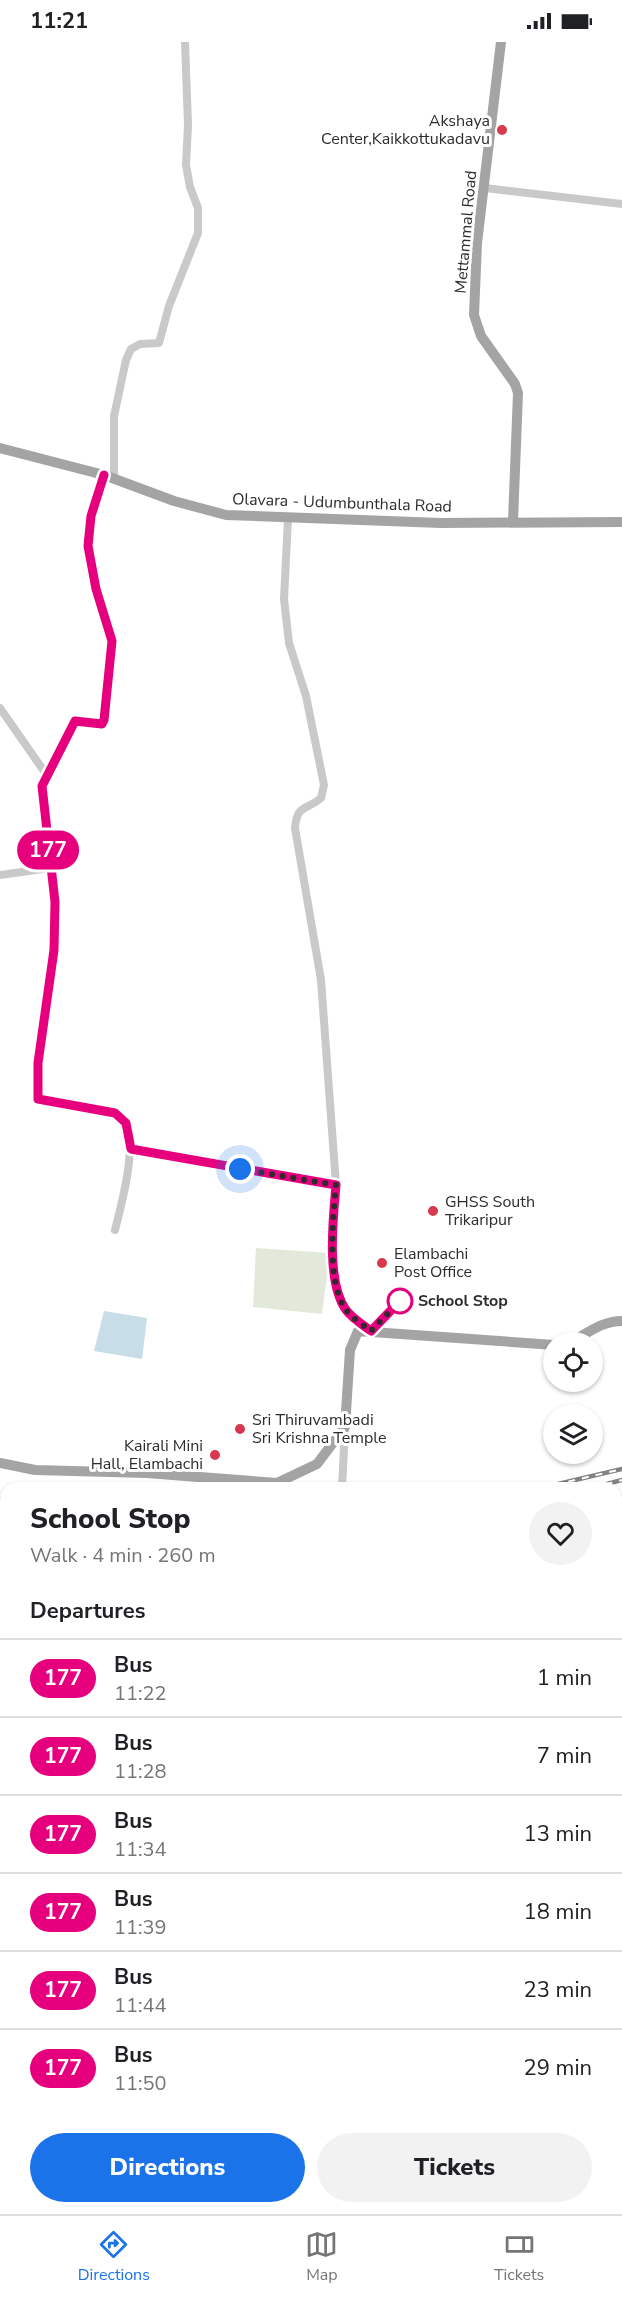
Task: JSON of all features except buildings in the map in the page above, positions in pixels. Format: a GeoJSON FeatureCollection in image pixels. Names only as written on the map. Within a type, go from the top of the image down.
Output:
{"type":"FeatureCollection","features":[{"type":"Feature","properties":{"kind":"main road","name":"Mettammal Road"},"geometry":{"type":"LineString","coordinates":[[501,42],[477,243],[474,315],[477,328],[515,384],[518,393],[513,521]]}},
{"type":"Feature","properties":{"kind":"main road","name":"Olavara - Udumbunthala Road"},"geometry":{"type":"LineString","coordinates":[[0,448],[109,477],[226,515],[441,523],[622,522]]}},
{"type":"Feature","properties":{"kind":"main road"},"geometry":{"type":"LineString","coordinates":[[588,1332],[611,1321],[622,1321]]}},
{"type":"Feature","properties":{"kind":"main road"},"geometry":{"type":"LineString","coordinates":[[0,1463],[35,1470],[147,1473],[277,1482],[317,1464],[345,1427],[349,1360],[353,1337],[358,1331],[455,1340],[543,1344]]}},
{"type":"Feature","properties":{"kind":"street"},"geometry":{"type":"LineString","coordinates":[[115,1230],[131,1149],[126,1123],[115,1113],[43,1102],[36,1094],[38,1063],[54,950],[55,902],[42,786],[46,774],[75,721],[97,725],[102,724],[104,720],[112,641],[96,589],[88,546],[91,516],[109,477],[114,416],[126,360],[131,349],[140,344],[159,343],[169,306],[198,233],[198,208],[189,187],[186,165],[188,125],[185,42]]}},
{"type":"Feature","properties":{"kind":"street"},"geometry":{"type":"LineString","coordinates":[[485,188],[622,204]]}},
{"type":"Feature","properties":{"kind":"street"},"geometry":{"type":"LineString","coordinates":[[288,519],[284,599],[289,643],[306,696],[324,785],[321,798],[302,808],[298,813],[295,828],[321,980],[336,1185],[333,1225],[335,1289],[346,1311],[371,1331],[400,1301]]}},
{"type":"Feature","properties":{"kind":"street"},"geometry":{"type":"LineString","coordinates":[[0,708],[46,774]]}},
{"type":"Feature","properties":{"kind":"street"},"geometry":{"type":"LineString","coordinates":[[0,875],[50,868]]}},
{"type":"Feature","properties":{"kind":"street"},"geometry":{"type":"LineString","coordinates":[[131,1149],[336,1185]]}},
{"type":"Feature","properties":{"kind":"street"},"geometry":{"type":"LineString","coordinates":[[342,1482],[345,1427]]}},
{"type":"Feature","properties":{"kind":"green space"},"geometry":{"type":"Polygon","coordinates":[[[256,1248],[330,1253],[322,1314],[253,1307],[256,1248]]]}},
{"type":"Feature","properties":{"kind":"water"},"geometry":{"type":"Polygon","coordinates":[[[104,1311],[147,1318],[142,1359],[94,1351],[104,1311]]]}},
{"type":"Feature","properties":{"kind":"railway"},"geometry":{"type":"LineString","coordinates":[[567,1482],[622,1469]]}},
{"type":"Feature","properties":{"kind":"railway"},"geometry":{"type":"LineString","coordinates":[[614,1482],[622,1480]]}},
{"type":"Feature","properties":{"kind":"bus line","name":"177"},"geometry":{"type":"LineString","coordinates":[[104,475],[91,516],[88,546],[96,589],[112,641],[104,720],[102,724],[97,725],[79,720],[72,724],[42,786],[55,902],[54,950],[38,1063],[36,1094],[43,1102],[115,1113],[126,1123],[131,1149],[196,1163],[336,1185],[333,1225],[335,1289],[346,1311],[371,1331],[400,1301]]}},
{"type":"Feature","properties":{"kind":"place","name":"Akshaya Center,Kaikkottukadavu"},"geometry":{"type":"Point","coordinates":[502,130]}},
{"type":"Feature","properties":{"kind":"place","name":"GHSS South Trikaripur"},"geometry":{"type":"Point","coordinates":[433,1211]}},
{"type":"Feature","properties":{"kind":"place","name":"Elambachi Post Office"},"geometry":{"type":"Point","coordinates":[382,1263]}},
{"type":"Feature","properties":{"kind":"place","name":"School Stop"},"geometry":{"type":"Point","coordinates":[400,1301]}},
{"type":"Feature","properties":{"kind":"place","name":"Sri Thiruvambadi Sri Krishna Temple"},"geometry":{"type":"Point","coordinates":[240,1429]}},
{"type":"Feature","properties":{"kind":"place","name":"Kairali Mini Hall, Elambachi"},"geometry":{"type":"Point","coordinates":[215,1455]}},
{"type":"Feature","properties":{"kind":"route"},"geometry":{"type":"LineString","coordinates":[[240,1169],[336,1185],[333,1225],[335,1289],[346,1311],[371,1331],[400,1301]]}}]}
